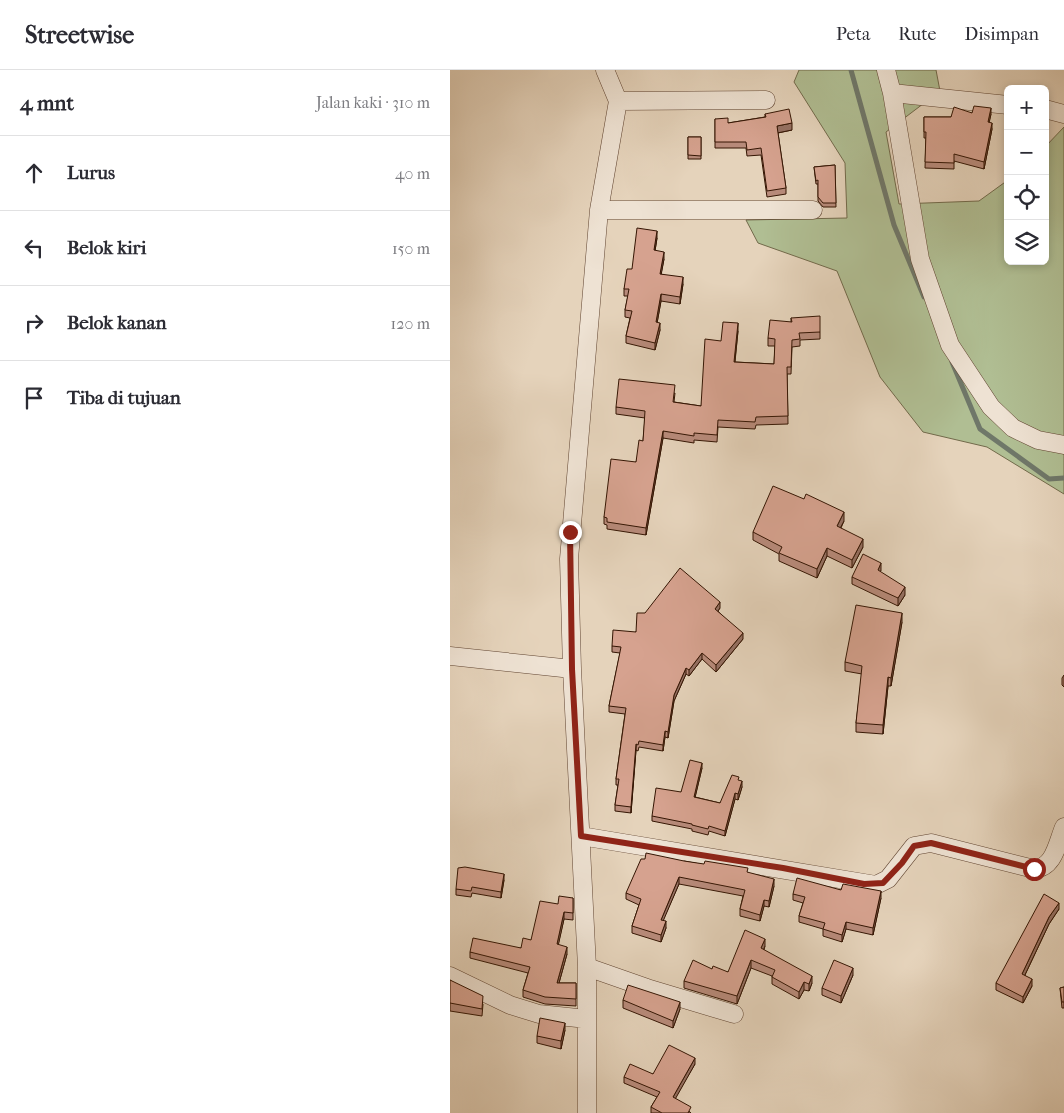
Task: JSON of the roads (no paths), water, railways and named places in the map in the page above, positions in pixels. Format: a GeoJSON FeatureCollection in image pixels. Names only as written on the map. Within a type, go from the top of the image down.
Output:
{"type":"FeatureCollection","features":[{"type":"Feature","properties":{"kind":"street"},"geometry":{"type":"LineString","coordinates":[[587,1113],[587,967],[572,669],[570,532],[599,210],[618,101],[606,70]]}},
{"type":"Feature","properties":{"kind":"street"},"geometry":{"type":"LineString","coordinates":[[886,70],[892,93],[920,259],[950,344],[991,407],[1013,428],[1038,440],[1064,445]]}},
{"type":"Feature","properties":{"kind":"street"},"geometry":{"type":"LineString","coordinates":[[892,93],[1004,105]]}},
{"type":"Feature","properties":{"kind":"street"},"geometry":{"type":"LineString","coordinates":[[618,101],[766,100]]}},
{"type":"Feature","properties":{"kind":"street"},"geometry":{"type":"LineString","coordinates":[[1049,110],[1064,114]]}},
{"type":"Feature","properties":{"kind":"street"},"geometry":{"type":"LineString","coordinates":[[599,210],[813,210]]}},
{"type":"Feature","properties":{"kind":"street"},"geometry":{"type":"LineString","coordinates":[[450,656],[572,669]]}},
{"type":"Feature","properties":{"kind":"street"},"geometry":{"type":"LineString","coordinates":[[581,836],[876,885],[888,879],[914,846],[931,843],[1034,869],[1042,869],[1049,864],[1064,827]]}},
{"type":"Feature","properties":{"kind":"street"},"geometry":{"type":"LineString","coordinates":[[587,967],[647,988],[734,1014]]}},
{"type":"Feature","properties":{"kind":"street"},"geometry":{"type":"LineString","coordinates":[[450,976],[510,1005],[539,1014],[586,1019]]}},
{"type":"Feature","properties":{"kind":"waterway"},"geometry":{"type":"LineString","coordinates":[[851,70],[894,225],[924,297]]}},
{"type":"Feature","properties":{"kind":"waterway"},"geometry":{"type":"LineString","coordinates":[[952,362],[980,429],[1049,479],[1064,478]]}}]}
